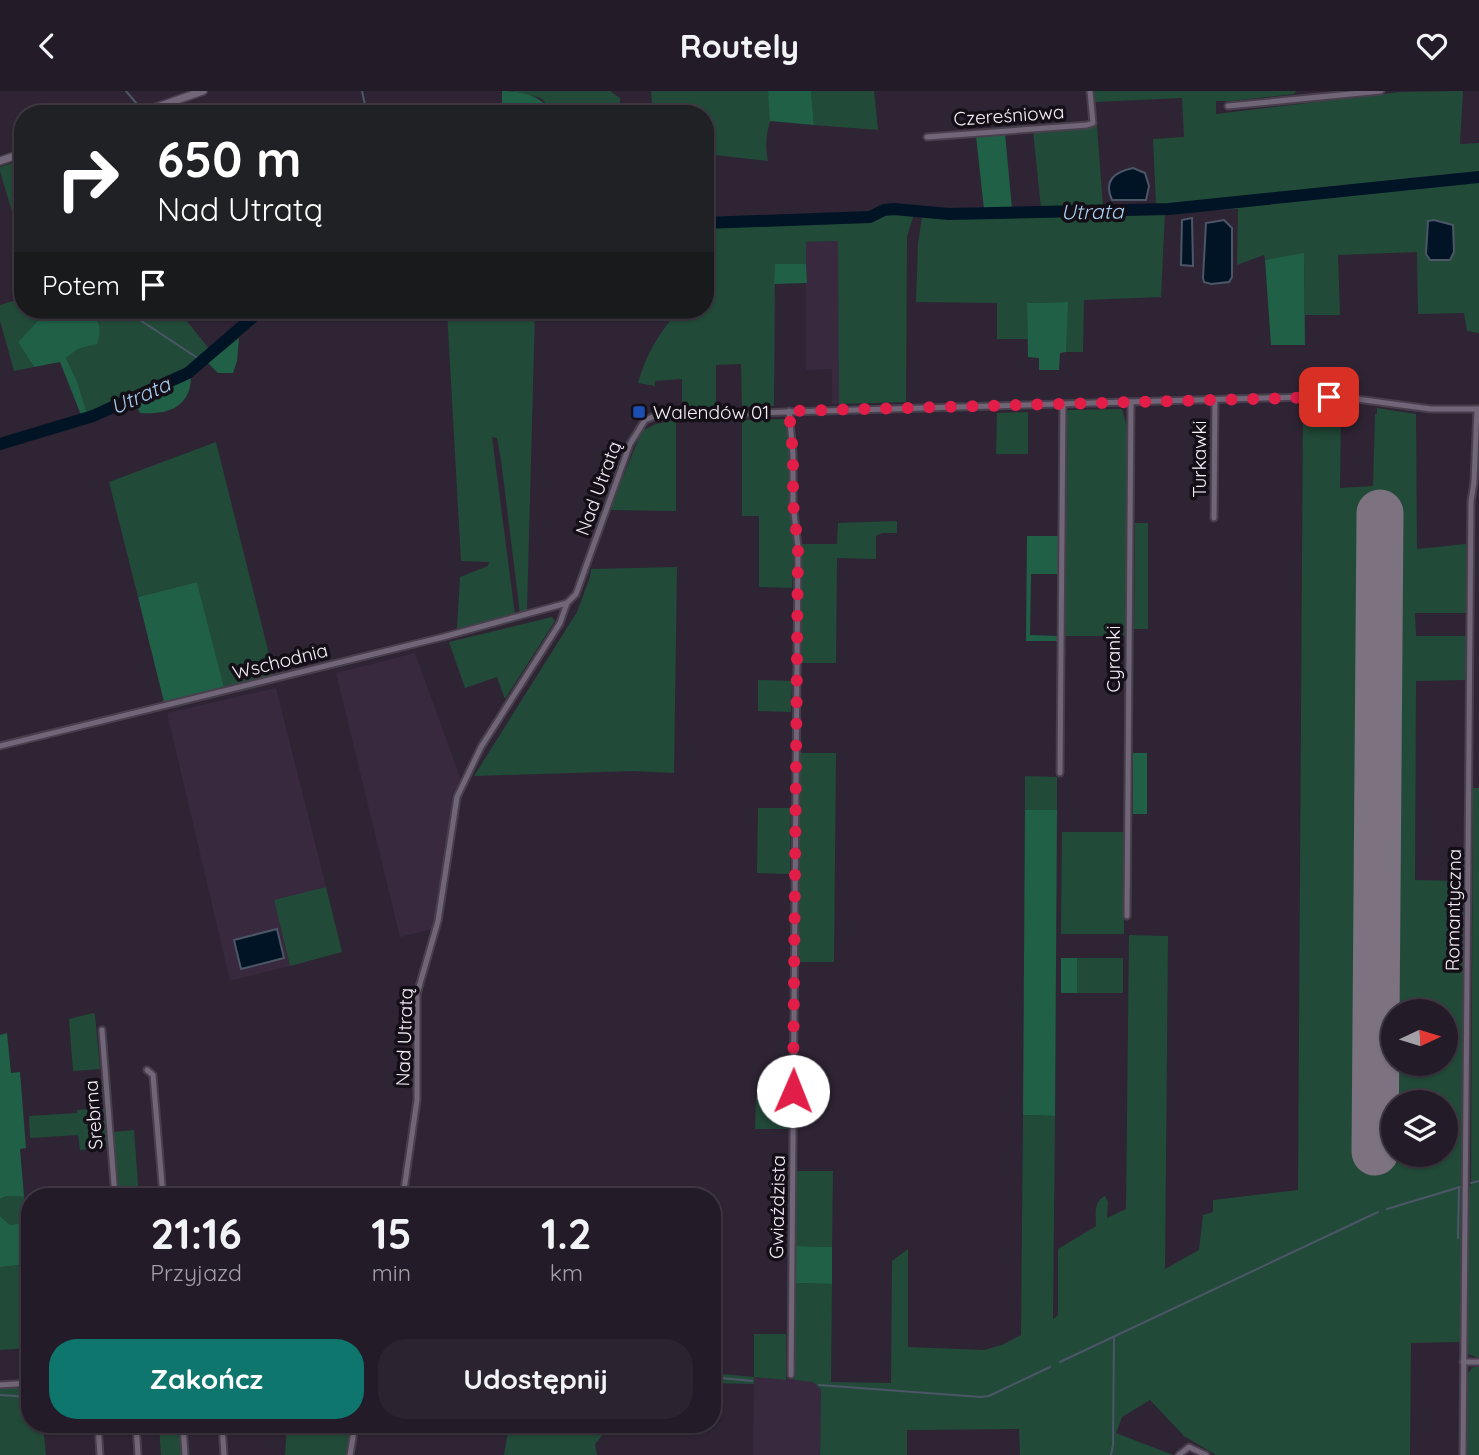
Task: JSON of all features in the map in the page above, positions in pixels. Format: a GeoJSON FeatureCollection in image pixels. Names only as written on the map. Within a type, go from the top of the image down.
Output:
{"type":"FeatureCollection","features":[{"type":"Feature","properties":{"kind":"street"},"geometry":{"type":"LineString","coordinates":[[162,105],[202,91]]}},
{"type":"Feature","properties":{"kind":"street","name":"Czereśniowa"},"geometry":{"type":"LineString","coordinates":[[927,138],[1093,123],[1090,91]]}},
{"type":"Feature","properties":{"kind":"street"},"geometry":{"type":"LineString","coordinates":[[1228,106],[1381,91]]}},
{"type":"Feature","properties":{"kind":"street","name":"Nad Utratą"},"geometry":{"type":"LineString","coordinates":[[404,1188],[417,1100],[417,994],[438,921],[457,797],[481,747],[560,623],[567,603],[576,594],[630,444],[645,420],[655,416],[789,411],[1334,396],[1431,409],[1478,409]]}},
{"type":"Feature","properties":{"kind":"street","name":"Turkawki"},"geometry":{"type":"LineString","coordinates":[[1214,518],[1215,400]]}},
{"type":"Feature","properties":{"kind":"street","name":"Cyranki"},"geometry":{"type":"LineString","coordinates":[[1127,916],[1131,402]]}},
{"type":"Feature","properties":{"kind":"street"},"geometry":{"type":"LineString","coordinates":[[1060,773],[1063,404]]}},
{"type":"Feature","properties":{"kind":"street","name":"Romantyczna"},"geometry":{"type":"LineString","coordinates":[[1463,1455],[1471,502],[1474,492],[1478,409]]}},
{"type":"Feature","properties":{"kind":"street","name":"Gwiaździsta"},"geometry":{"type":"LineString","coordinates":[[789,411],[798,547],[790,1374]]}},
{"type":"Feature","properties":{"kind":"street","name":"Wschodnia"},"geometry":{"type":"LineString","coordinates":[[0,746],[533,614],[567,603]]}},
{"type":"Feature","properties":{"kind":"street","name":"Srebrna"},"geometry":{"type":"LineString","coordinates":[[102,1030],[115,1188]]}},
{"type":"Feature","properties":{"kind":"street"},"geometry":{"type":"LineString","coordinates":[[148,1070],[153,1075],[162,1188]]}},
{"type":"Feature","properties":{"kind":"street"},"geometry":{"type":"LineString","coordinates":[[1463,1362],[1479,1362]]}},
{"type":"Feature","properties":{"kind":"street"},"geometry":{"type":"LineString","coordinates":[[0,1385],[21,1384]]}},
{"type":"Feature","properties":{"kind":"street"},"geometry":{"type":"LineString","coordinates":[[99,1433],[100,1455]]}},
{"type":"Feature","properties":{"kind":"street"},"geometry":{"type":"LineString","coordinates":[[137,1433],[138,1455]]}},
{"type":"Feature","properties":{"kind":"street"},"geometry":{"type":"LineString","coordinates":[[184,1433],[185,1455]]}},
{"type":"Feature","properties":{"kind":"street"},"geometry":{"type":"LineString","coordinates":[[223,1433],[224,1455]]}},
{"type":"Feature","properties":{"kind":"street"},"geometry":{"type":"LineString","coordinates":[[350,1455],[354,1433]]}},
{"type":"Feature","properties":{"kind":"street"},"geometry":{"type":"LineString","coordinates":[[1179,1455],[1189,1447],[1206,1455]]}},
{"type":"Feature","properties":{"kind":"shaded area"},"geometry":{"type":"Polygon","coordinates":[[[839,241],[839,404],[832,404],[832,369],[806,370],[806,242],[839,241]]]}},
{"type":"Feature","properties":{"kind":"shaded area"},"geometry":{"type":"Polygon","coordinates":[[[415,653],[461,780],[452,794],[447,853],[433,929],[400,937],[336,673],[415,653]]]}},
{"type":"Feature","properties":{"kind":"shaded area"},"geometry":{"type":"Polygon","coordinates":[[[276,688],[326,887],[274,901],[290,966],[230,981],[167,713],[276,688]]]}},
{"type":"Feature","properties":{"kind":"shaded area"},"geometry":{"type":"Polygon","coordinates":[[[754,1377],[814,1382],[821,1390],[820,1455],[753,1455],[754,1377]]]}},
{"type":"Feature","properties":{"kind":"green space"},"geometry":{"type":"Polygon","coordinates":[[[502,91],[532,96],[546,105],[502,105],[502,91]]]}},
{"type":"Feature","properties":{"kind":"green space"},"geometry":{"type":"Polygon","coordinates":[[[512,91],[610,91],[620,98],[620,105],[547,105],[541,98],[512,91]]]}},
{"type":"Feature","properties":{"kind":"green space"},"geometry":{"type":"Polygon","coordinates":[[[651,91],[768,91],[771,114],[766,141],[768,161],[714,155],[714,105],[652,105],[651,91]]]}},
{"type":"Feature","properties":{"kind":"green space"},"geometry":{"type":"Polygon","coordinates":[[[768,91],[811,91],[814,125],[770,121],[768,91]]]}},
{"type":"Feature","properties":{"kind":"green space"},"geometry":{"type":"Polygon","coordinates":[[[811,91],[874,91],[878,130],[814,125],[811,91]]]}},
{"type":"Feature","properties":{"kind":"green space"},"geometry":{"type":"Polygon","coordinates":[[[1093,91],[1296,91],[1294,94],[1216,101],[1216,114],[1400,92],[1463,91],[1460,144],[1479,143],[1479,333],[1467,331],[1464,313],[1418,314],[1417,252],[1338,255],[1340,315],[1305,315],[1304,254],[1265,260],[1264,255],[1237,265],[1238,209],[1165,212],[1161,297],[1084,300],[1083,352],[1066,352],[1067,302],[1027,303],[1028,339],[997,339],[997,303],[916,302],[922,216],[914,214],[907,237],[906,402],[839,404],[838,241],[806,242],[806,264],[775,265],[774,406],[742,407],[741,364],[716,365],[716,407],[682,408],[682,379],[655,381],[655,386],[638,383],[654,344],[672,319],[714,319],[714,217],[864,214],[888,205],[955,210],[1041,208],[1033,131],[1097,126],[1103,206],[1156,205],[1153,139],[1184,137],[1182,98],[1095,102],[1093,91]]]}},
{"type":"Feature","properties":{"kind":"green space"},"geometry":{"type":"Polygon","coordinates":[[[1005,133],[1012,209],[984,209],[976,136],[1005,133]]]}},
{"type":"Feature","properties":{"kind":"green space"},"geometry":{"type":"Polygon","coordinates":[[[14,163],[14,218],[0,171],[0,167],[14,163]]]}},
{"type":"Feature","properties":{"kind":"green space"},"geometry":{"type":"Polygon","coordinates":[[[1304,253],[1305,345],[1271,345],[1265,260],[1304,253]]]}},
{"type":"Feature","properties":{"kind":"green space"},"geometry":{"type":"Polygon","coordinates":[[[775,264],[806,264],[807,283],[774,284],[775,264]]]}},
{"type":"Feature","properties":{"kind":"green space"},"geometry":{"type":"Polygon","coordinates":[[[14,301],[14,319],[40,319],[18,342],[34,367],[14,371],[0,321],[0,305],[14,301]]]}},
{"type":"Feature","properties":{"kind":"green space"},"geometry":{"type":"Polygon","coordinates":[[[1068,302],[1066,352],[1060,353],[1059,370],[1039,370],[1039,358],[1028,357],[1027,303],[1068,302]]]}},
{"type":"Feature","properties":{"kind":"green space"},"geometry":{"type":"Polygon","coordinates":[[[40,319],[97,319],[100,331],[97,344],[78,349],[66,358],[87,413],[81,415],[60,362],[34,367],[18,342],[40,319]]]}},
{"type":"Feature","properties":{"kind":"green space"},"geometry":{"type":"Polygon","coordinates":[[[98,319],[185,319],[210,350],[245,319],[258,319],[194,374],[92,419],[0,447],[0,439],[32,432],[87,413],[66,358],[78,349],[91,346],[98,319]]]}},
{"type":"Feature","properties":{"kind":"green space"},"geometry":{"type":"Polygon","coordinates":[[[448,319],[535,319],[527,612],[520,614],[497,438],[492,437],[515,615],[457,629],[460,577],[488,566],[489,562],[461,561],[448,319]]]}},
{"type":"Feature","properties":{"kind":"green space"},"geometry":{"type":"Polygon","coordinates":[[[239,338],[233,373],[218,373],[208,363],[239,338]]]}},
{"type":"Feature","properties":{"kind":"green space"},"geometry":{"type":"Polygon","coordinates":[[[191,376],[187,395],[176,407],[160,412],[140,413],[134,401],[191,376]]]}},
{"type":"Feature","properties":{"kind":"green space"},"geometry":{"type":"Polygon","coordinates":[[[1303,403],[1341,403],[1340,488],[1373,486],[1377,408],[1416,414],[1417,549],[1466,544],[1466,613],[1415,613],[1416,636],[1466,636],[1465,680],[1416,681],[1415,880],[1463,881],[1463,1239],[1460,1342],[1411,1343],[1410,1455],[1216,1455],[1184,1436],[1150,1400],[1122,1417],[1116,1433],[1173,1455],[1020,1455],[1019,1429],[907,1430],[907,1455],[820,1455],[821,1390],[813,1382],[794,1380],[795,1283],[832,1284],[831,1382],[891,1383],[892,1261],[908,1249],[908,1347],[984,1350],[1002,1345],[1021,1335],[1023,1115],[1055,1116],[1053,1319],[1058,1315],[1058,1249],[1096,1226],[1097,1205],[1105,1196],[1108,1202],[1107,1218],[1126,1209],[1129,935],[1168,936],[1165,1269],[1199,1250],[1203,1215],[1213,1212],[1213,1200],[1298,1190],[1303,403]]]}},
{"type":"Feature","properties":{"kind":"green space"},"geometry":{"type":"Polygon","coordinates":[[[1122,409],[1127,427],[1126,636],[1064,636],[1066,414],[1068,410],[1122,409]]]}},
{"type":"Feature","properties":{"kind":"green space"},"geometry":{"type":"Polygon","coordinates":[[[1028,412],[1028,454],[996,454],[997,413],[1028,412]]]}},
{"type":"Feature","properties":{"kind":"green space"},"geometry":{"type":"Polygon","coordinates":[[[785,419],[789,435],[794,555],[792,588],[759,587],[759,516],[742,516],[742,420],[785,419]]]}},
{"type":"Feature","properties":{"kind":"green space"},"geometry":{"type":"Polygon","coordinates":[[[676,420],[676,511],[609,510],[642,431],[656,424],[676,420]]]}},
{"type":"Feature","properties":{"kind":"green space"},"geometry":{"type":"Polygon","coordinates":[[[216,442],[274,674],[224,687],[197,582],[138,597],[109,482],[216,442]]]}},
{"type":"Feature","properties":{"kind":"green space"},"geometry":{"type":"Polygon","coordinates":[[[897,521],[897,533],[882,533],[876,536],[876,559],[837,558],[836,663],[800,663],[801,544],[837,544],[838,523],[897,521]]]}},
{"type":"Feature","properties":{"kind":"green space"},"geometry":{"type":"Polygon","coordinates":[[[1135,523],[1148,523],[1148,629],[1134,629],[1135,523]]]}},
{"type":"Feature","properties":{"kind":"green space"},"geometry":{"type":"Polygon","coordinates":[[[1027,536],[1058,536],[1059,574],[1031,574],[1030,635],[1058,636],[1058,641],[1026,641],[1027,536]]]}},
{"type":"Feature","properties":{"kind":"green space"},"geometry":{"type":"Polygon","coordinates":[[[677,567],[674,773],[633,771],[474,776],[577,612],[591,569],[677,567]]]}},
{"type":"Feature","properties":{"kind":"green space"},"geometry":{"type":"Polygon","coordinates":[[[197,582],[224,687],[164,702],[138,597],[197,582]]]}},
{"type":"Feature","properties":{"kind":"green space"},"geometry":{"type":"Polygon","coordinates":[[[552,617],[555,621],[505,699],[497,677],[465,688],[449,642],[552,617]]]}},
{"type":"Feature","properties":{"kind":"green space"},"geometry":{"type":"Polygon","coordinates":[[[758,680],[792,681],[791,712],[758,711],[758,680]]]}},
{"type":"Feature","properties":{"kind":"green space"},"geometry":{"type":"Polygon","coordinates":[[[800,753],[836,753],[834,962],[798,962],[800,753]]]}},
{"type":"Feature","properties":{"kind":"green space"},"geometry":{"type":"Polygon","coordinates":[[[1133,753],[1147,753],[1147,814],[1133,814],[1133,753]]]}},
{"type":"Feature","properties":{"kind":"green space"},"geometry":{"type":"Polygon","coordinates":[[[1025,776],[1057,777],[1057,810],[1025,810],[1025,776]]]}},
{"type":"Feature","properties":{"kind":"green space"},"geometry":{"type":"Polygon","coordinates":[[[1473,788],[1479,788],[1479,1358],[1468,1354],[1466,1349],[1471,1186],[1473,788]]]}},
{"type":"Feature","properties":{"kind":"green space"},"geometry":{"type":"Polygon","coordinates":[[[758,808],[791,808],[790,874],[757,873],[758,808]]]}},
{"type":"Feature","properties":{"kind":"green space"},"geometry":{"type":"Polygon","coordinates":[[[1025,810],[1057,810],[1055,1116],[1023,1115],[1025,810]]]}},
{"type":"Feature","properties":{"kind":"green space"},"geometry":{"type":"Polygon","coordinates":[[[1062,832],[1124,832],[1124,934],[1061,934],[1062,832]]]}},
{"type":"Feature","properties":{"kind":"green space"},"geometry":{"type":"Polygon","coordinates":[[[326,887],[342,952],[290,966],[274,900],[326,887]]]}},
{"type":"Feature","properties":{"kind":"green space"},"geometry":{"type":"Polygon","coordinates":[[[1061,958],[1077,958],[1077,993],[1061,993],[1061,958]]]}},
{"type":"Feature","properties":{"kind":"green space"},"geometry":{"type":"Polygon","coordinates":[[[1077,958],[1123,958],[1123,993],[1077,993],[1077,958]]]}},
{"type":"Feature","properties":{"kind":"green space"},"geometry":{"type":"Polygon","coordinates":[[[93,1013],[100,1069],[73,1071],[69,1019],[93,1013]]]}},
{"type":"Feature","properties":{"kind":"green space"},"geometry":{"type":"Polygon","coordinates":[[[7,1033],[11,1073],[20,1072],[26,1148],[20,1149],[23,1188],[21,1188],[21,1196],[0,1199],[0,1035],[7,1033]]]}},
{"type":"Feature","properties":{"kind":"green space"},"geometry":{"type":"Polygon","coordinates":[[[756,1098],[789,1098],[788,1129],[755,1129],[756,1098]]]}},
{"type":"Feature","properties":{"kind":"green space"},"geometry":{"type":"Polygon","coordinates":[[[104,1108],[107,1147],[80,1150],[78,1135],[30,1138],[29,1116],[77,1113],[77,1110],[104,1108]]]}},
{"type":"Feature","properties":{"kind":"green space"},"geometry":{"type":"Polygon","coordinates":[[[134,1130],[138,1188],[117,1188],[112,1132],[134,1130]]]}},
{"type":"Feature","properties":{"kind":"green space"},"geometry":{"type":"Polygon","coordinates":[[[796,1171],[833,1171],[832,1247],[796,1246],[796,1171]]]}},
{"type":"Feature","properties":{"kind":"green space"},"geometry":{"type":"Polygon","coordinates":[[[21,1196],[21,1223],[10,1225],[0,1216],[0,1199],[21,1196]]]}},
{"type":"Feature","properties":{"kind":"green space"},"geometry":{"type":"Polygon","coordinates":[[[0,1216],[10,1225],[21,1223],[21,1265],[0,1267],[0,1216]]]}},
{"type":"Feature","properties":{"kind":"green space"},"geometry":{"type":"Polygon","coordinates":[[[796,1246],[832,1247],[832,1284],[795,1283],[796,1246]]]}},
{"type":"Feature","properties":{"kind":"green space"},"geometry":{"type":"Polygon","coordinates":[[[21,1265],[21,1349],[0,1350],[0,1267],[21,1265]]]}},
{"type":"Feature","properties":{"kind":"green space"},"geometry":{"type":"Polygon","coordinates":[[[754,1334],[786,1334],[786,1380],[754,1377],[754,1334]]]}},
{"type":"Feature","properties":{"kind":"green space"},"geometry":{"type":"Polygon","coordinates":[[[1473,1367],[1479,1367],[1479,1455],[1466,1455],[1467,1375],[1473,1367]]]}},
{"type":"Feature","properties":{"kind":"green space"},"geometry":{"type":"Polygon","coordinates":[[[721,1374],[754,1377],[754,1384],[721,1383],[721,1374]]]}},
{"type":"Feature","properties":{"kind":"green space"},"geometry":{"type":"Polygon","coordinates":[[[21,1387],[21,1433],[44,1433],[46,1455],[0,1455],[0,1389],[21,1387]]]}},
{"type":"Feature","properties":{"kind":"green space"},"geometry":{"type":"Polygon","coordinates":[[[160,1433],[180,1433],[182,1455],[161,1455],[160,1433]]]}},
{"type":"Feature","properties":{"kind":"green space"},"geometry":{"type":"Polygon","coordinates":[[[286,1433],[351,1433],[347,1455],[285,1455],[286,1433]]]}},
{"type":"Feature","properties":{"kind":"green space"},"geometry":{"type":"Polygon","coordinates":[[[508,1433],[604,1433],[595,1444],[597,1455],[504,1455],[508,1433]]]}},
{"type":"Feature","properties":{"kind":"water"},"geometry":{"type":"Polygon","coordinates":[[[1133,168],[1145,173],[1149,186],[1146,200],[1112,200],[1109,187],[1112,178],[1133,168]]]}},
{"type":"Feature","properties":{"kind":"water"},"geometry":{"type":"Polygon","coordinates":[[[1192,218],[1193,266],[1181,265],[1182,220],[1192,218]]]}},
{"type":"Feature","properties":{"kind":"water"},"geometry":{"type":"Polygon","coordinates":[[[1224,220],[1232,228],[1232,277],[1229,282],[1211,284],[1204,282],[1203,278],[1206,223],[1224,220]]]}},
{"type":"Feature","properties":{"kind":"water"},"geometry":{"type":"Polygon","coordinates":[[[1428,221],[1453,225],[1454,252],[1450,260],[1430,260],[1426,254],[1428,221]]]}},
{"type":"Feature","properties":{"kind":"water"},"geometry":{"type":"Polygon","coordinates":[[[277,929],[284,958],[241,969],[234,940],[277,929]]]}},
{"type":"Feature","properties":{"kind":"waterway"},"geometry":{"type":"LineString","coordinates":[[126,91],[137,104]]}},
{"type":"Feature","properties":{"kind":"waterway"},"geometry":{"type":"LineString","coordinates":[[362,91],[365,105]]}},
{"type":"Feature","properties":{"kind":"waterway","name":"Utrata"},"geometry":{"type":"LineString","coordinates":[[714,223],[870,217],[884,210],[894,209],[949,214],[1169,209],[1479,177]]}},
{"type":"Feature","properties":{"kind":"waterway"},"geometry":{"type":"LineString","coordinates":[[139,319],[202,361]]}},
{"type":"Feature","properties":{"kind":"waterway","name":"Utrata"},"geometry":{"type":"LineString","coordinates":[[0,444],[93,416],[188,373],[251,319]]}},
{"type":"Feature","properties":{"kind":"waterway"},"geometry":{"type":"LineString","coordinates":[[1471,1183],[1479,1181]]}},
{"type":"Feature","properties":{"kind":"waterway"},"geometry":{"type":"LineString","coordinates":[[1458,1238],[1459,1187]]}},
{"type":"Feature","properties":{"kind":"waterway"},"geometry":{"type":"LineString","coordinates":[[1387,1209],[1460,1187]]}},
{"type":"Feature","properties":{"kind":"waterway"},"geometry":{"type":"LineString","coordinates":[[1060,1362],[1378,1212]]}},
{"type":"Feature","properties":{"kind":"waterway"},"geometry":{"type":"LineString","coordinates":[[1111,1455],[1114,1337]]}},
{"type":"Feature","properties":{"kind":"waterway"},"geometry":{"type":"LineString","coordinates":[[819,1385],[981,1397],[989,1396],[1050,1367]]}},
{"type":"Feature","properties":{"kind":"waterway"},"geometry":{"type":"LineString","coordinates":[[721,1378],[752,1381]]}},
{"type":"Feature","properties":{"kind":"waterway"},"geometry":{"type":"LineString","coordinates":[[0,1395],[21,1396]]}},
{"type":"Feature","properties":{"kind":"runway"},"geometry":{"type":"LineString","coordinates":[[1375,1152],[1380,513]]}},
{"type":"Feature","properties":{"kind":"place","name":"Walendów 01"},"geometry":{"type":"Point","coordinates":[639,412]}},
{"type":"Feature","properties":{"kind":"route"},"geometry":{"type":"LineString","coordinates":[[793,1091],[798,547],[789,411],[1329,397]]}}]}
